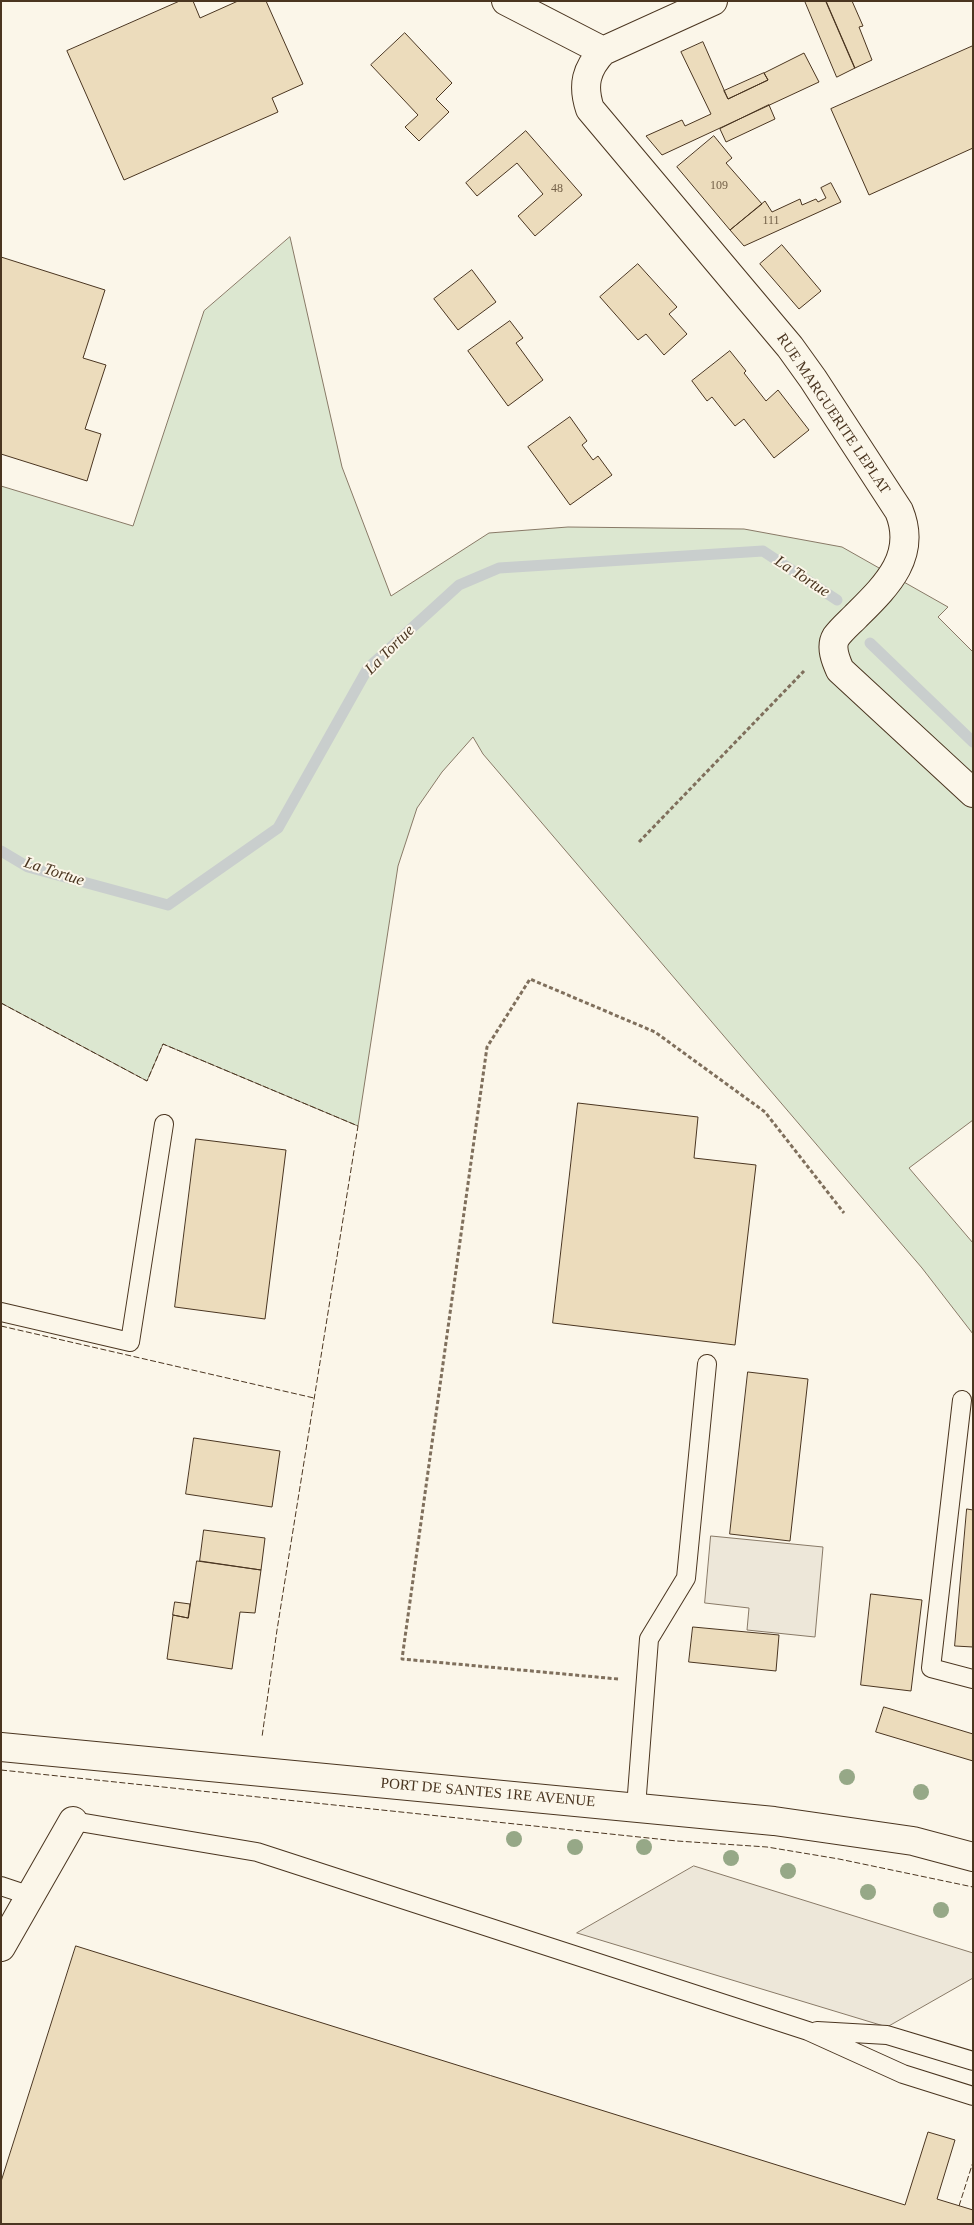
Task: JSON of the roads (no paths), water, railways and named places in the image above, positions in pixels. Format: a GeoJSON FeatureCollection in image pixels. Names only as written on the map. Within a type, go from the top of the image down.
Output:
{"type":"FeatureCollection","features":[{"type":"Feature","properties":{"kind":"street"},"geometry":{"type":"LineString","coordinates":[[506,1],[604,51]]}},
{"type":"Feature","properties":{"kind":"street","name":"RUE MARGUERITE LEPLAT"},"geometry":{"type":"LineString","coordinates":[[712,1],[604,51],[593,62],[588,72],[586,96],[590,109],[790,347],[899,511],[904,522],[905,537],[900,565],[892,578],[874,599],[836,638],[834,648],[835,660],[840,670],[973,793]]}},
{"type":"Feature","properties":{"kind":"street","name":"PORT DE SANTES 1RE AVENUE"},"geometry":{"type":"LineString","coordinates":[[1,1747],[774,1821],[913,1841],[973,1857]]}},
{"type":"Feature","properties":{"kind":"street"},"geometry":{"type":"LineString","coordinates":[[1,1947],[73,1821]]}},
{"type":"Feature","properties":{"kind":"lane"},"geometry":{"type":"LineString","coordinates":[[1,1312],[130,1342],[164,1124]]}},
{"type":"Feature","properties":{"kind":"lane"},"geometry":{"type":"LineString","coordinates":[[636,1807],[649,1639],[686,1578],[707,1364]]}},
{"type":"Feature","properties":{"kind":"lane"},"geometry":{"type":"LineString","coordinates":[[962,1400],[931,1668],[973,1679]]}},
{"type":"Feature","properties":{"kind":"lane"},"geometry":{"type":"LineString","coordinates":[[73,1821],[256,1852],[808,2031],[903,2074],[973,2096]]}},
{"type":"Feature","properties":{"kind":"lane"},"geometry":{"type":"LineString","coordinates":[[1,1886],[30,1896]]}},
{"type":"Feature","properties":{"kind":"lane"},"geometry":{"type":"LineString","coordinates":[[808,2031],[887,2035],[973,2061]]}},
{"type":"Feature","properties":{"kind":"waterway","name":"La Tortue"},"geometry":{"type":"LineString","coordinates":[[1,851],[28,867],[168,905],[278,828],[368,668],[459,585],[499,568],[763,551],[837,600]]}},
{"type":"Feature","properties":{"kind":"waterway","name":"La Tortue"},"geometry":{"type":"LineString","coordinates":[[870,643],[973,742]]}}]}
